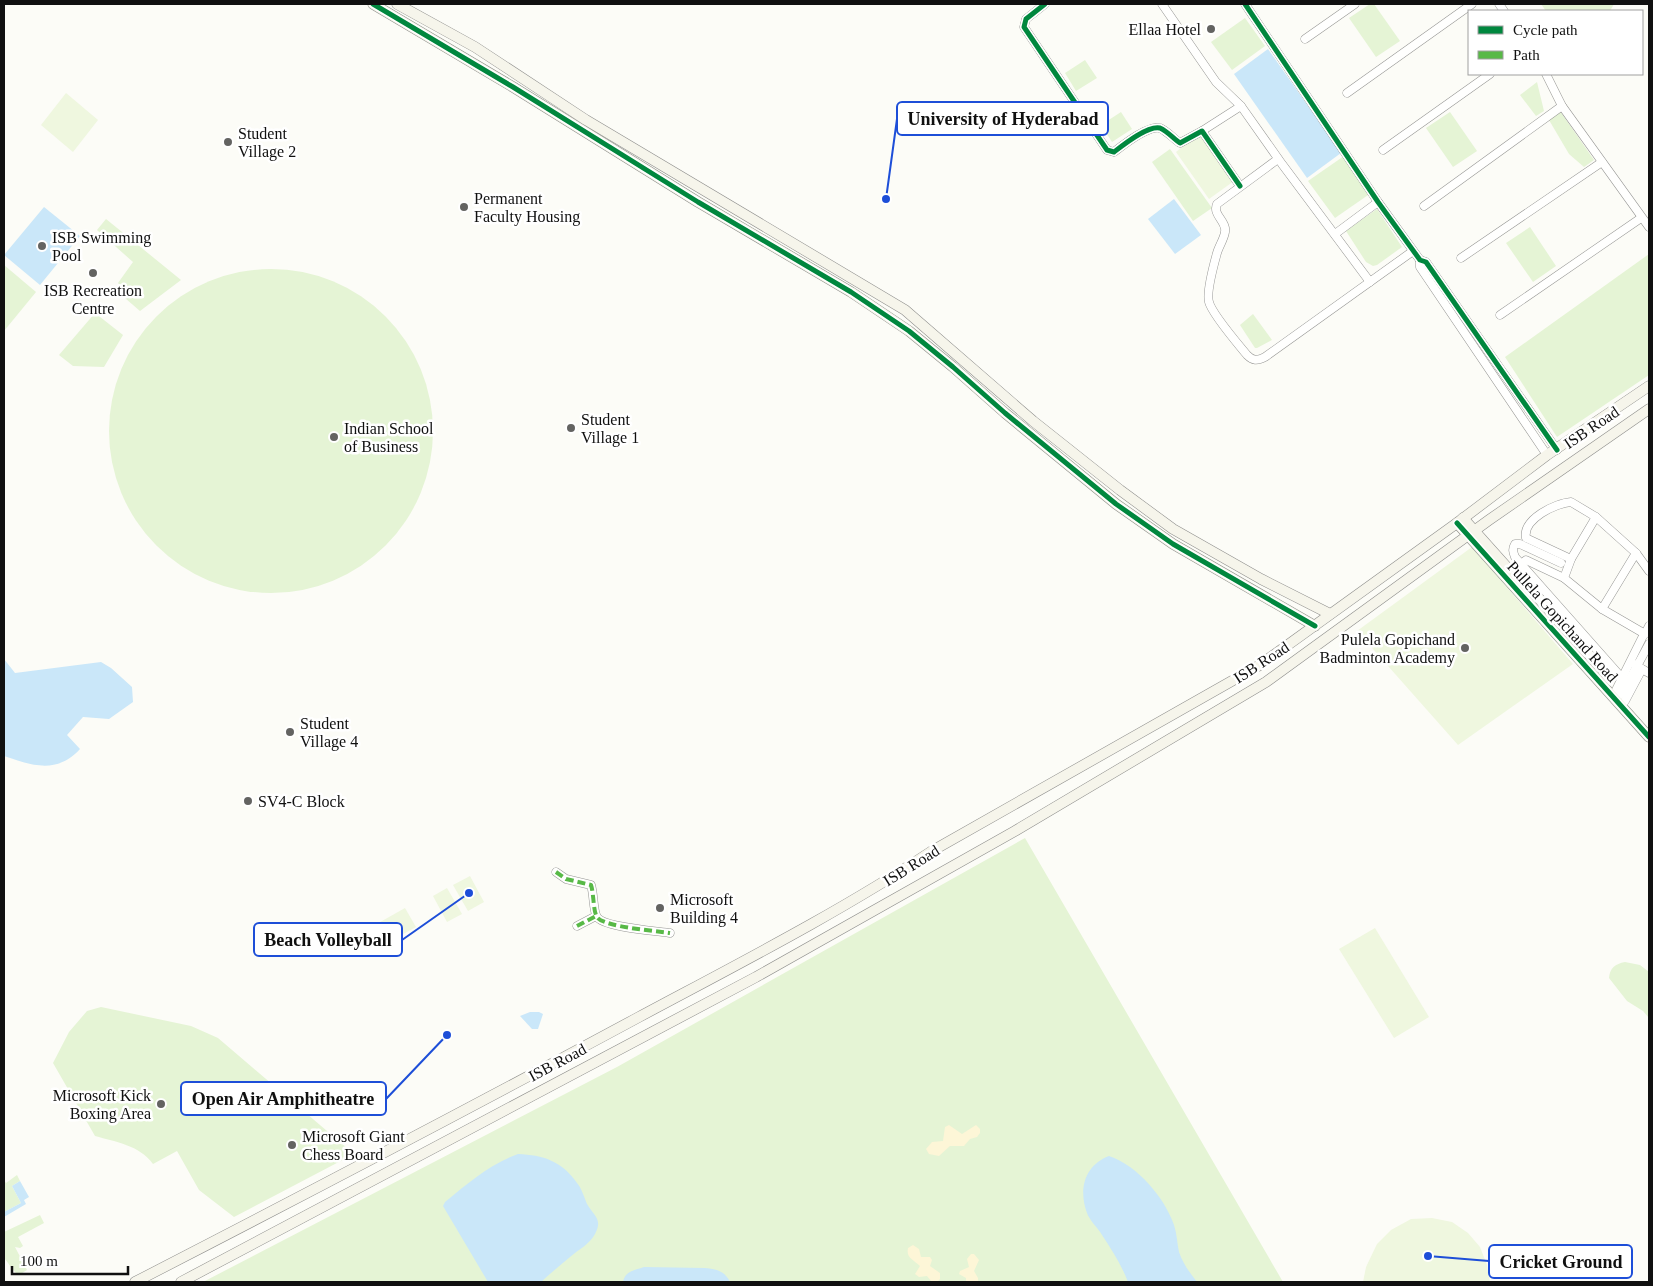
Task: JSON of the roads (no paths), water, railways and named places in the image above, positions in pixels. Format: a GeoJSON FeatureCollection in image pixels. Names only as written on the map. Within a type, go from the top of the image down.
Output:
{"type":"FeatureCollection","features":[{"type":"Feature","properties":{"kind":"main road"},"geometry":{"type":"LineString","coordinates":[[373,4],[513,87],[698,202],[851,292],[909,331],[953,367],[1005,414],[1116,504],[1173,544],[1315,626]]}},
{"type":"Feature","properties":{"kind":"main road"},"geometry":{"type":"LineString","coordinates":[[397,4],[475,47],[586,120],[905,310],[1033,421],[1173,529],[1261,579],[1330,614]]}},
{"type":"Feature","properties":{"kind":"main road","name":"ISB Road"},"geometry":{"type":"LineString","coordinates":[[135,1282],[515,1084],[761,951],[895,875],[932,851],[1260,665],[1547,455],[1649,386]]}},
{"type":"Feature","properties":{"kind":"main road","name":"ISB Road"},"geometry":{"type":"LineString","coordinates":[[181,1282],[756,977],[1016,831],[1266,682],[1472,533],[1649,409]]}},
{"type":"Feature","properties":{"kind":"main road","name":"Pullela Gopichand Road"},"geometry":{"type":"LineString","coordinates":[[1460,520],[1649,729]]}},
{"type":"Feature","properties":{"kind":"main road","name":"Pullela Gopichand Road"},"geometry":{"type":"LineString","coordinates":[[1572,646],[1623,700],[1649,737]]}},
{"type":"Feature","properties":{"kind":"street"},"geometry":{"type":"LineString","coordinates":[[1045,4],[1026,19],[1024,27],[1107,150],[1114,152],[1126,142],[1152,128],[1161,128],[1180,143],[1242,106]]}},
{"type":"Feature","properties":{"kind":"street"},"geometry":{"type":"LineString","coordinates":[[1162,4],[1216,82],[1242,106],[1278,159],[1370,282]]}},
{"type":"Feature","properties":{"kind":"street"},"geometry":{"type":"LineString","coordinates":[[1245,4],[1378,202],[1420,260],[1420,267],[1547,455]]}},
{"type":"Feature","properties":{"kind":"street"},"geometry":{"type":"LineString","coordinates":[[1306,39],[1355,4]]}},
{"type":"Feature","properties":{"kind":"street"},"geometry":{"type":"LineString","coordinates":[[1346,93],[1472,4]]}},
{"type":"Feature","properties":{"kind":"street"},"geometry":{"type":"LineString","coordinates":[[1383,150],[1489,75]]}},
{"type":"Feature","properties":{"kind":"street"},"geometry":{"type":"LineString","coordinates":[[1546,75],[1562,106],[1649,227]]}},
{"type":"Feature","properties":{"kind":"street"},"geometry":{"type":"LineString","coordinates":[[1424,206],[1562,106]]}},
{"type":"Feature","properties":{"kind":"street"},"geometry":{"type":"LineString","coordinates":[[1202,131],[1240,186]]}},
{"type":"Feature","properties":{"kind":"street"},"geometry":{"type":"LineString","coordinates":[[1278,159],[1240,186],[1217,204],[1215,208],[1225,226],[1225,232],[1218,250],[1209,287],[1209,302],[1218,318],[1252,359],[1258,360],[1265,357],[1413,250]]}},
{"type":"Feature","properties":{"kind":"street"},"geometry":{"type":"LineString","coordinates":[[1461,258],[1602,162]]}},
{"type":"Feature","properties":{"kind":"street"},"geometry":{"type":"LineString","coordinates":[[1335,234],[1378,202]]}},
{"type":"Feature","properties":{"kind":"street"},"geometry":{"type":"LineString","coordinates":[[1500,315],[1641,218]]}},
{"type":"Feature","properties":{"kind":"street"},"geometry":{"type":"LineString","coordinates":[[1420,260],[1426,262],[1557,450]]}},
{"type":"Feature","properties":{"kind":"street"},"geometry":{"type":"LineString","coordinates":[[1571,560],[1526,538],[1526,530],[1528,525],[1539,515],[1571,502],[1596,518],[1636,553],[1649,571]]}},
{"type":"Feature","properties":{"kind":"street"},"geometry":{"type":"LineString","coordinates":[[1564,578],[1571,560],[1596,518]]}},
{"type":"Feature","properties":{"kind":"street"},"geometry":{"type":"LineString","coordinates":[[1561,563],[1517,543],[1513,548],[1513,552],[1521,564],[1622,678],[1623,700]]}},
{"type":"Feature","properties":{"kind":"street"},"geometry":{"type":"LineString","coordinates":[[1602,608],[1636,553]]}},
{"type":"Feature","properties":{"kind":"street"},"geometry":{"type":"LineString","coordinates":[[1521,564],[1526,560],[1564,578],[1602,608],[1645,637]]}},
{"type":"Feature","properties":{"kind":"street"},"geometry":{"type":"LineString","coordinates":[[1622,678],[1640,667],[1645,637],[1649,626]]}},
{"type":"Feature","properties":{"kind":"street"},"geometry":{"type":"LineString","coordinates":[[1623,700],[1640,667],[1649,644]]}},
{"type":"Feature","properties":{"kind":"street"},"geometry":{"type":"LineString","coordinates":[[556,872],[566,879],[591,885],[596,916],[600,920],[617,926],[670,933]]}},
{"type":"Feature","properties":{"kind":"street"},"geometry":{"type":"LineString","coordinates":[[577,926],[596,916]]}},
{"type":"Feature","properties":{"kind":"water"},"geometry":{"type":"Polygon","coordinates":[[[1268,49],[1341,153],[1307,178],[1234,74],[1268,49]]]}},
{"type":"Feature","properties":{"kind":"water"},"geometry":{"type":"Polygon","coordinates":[[[1174,199],[1201,235],[1175,254],[1148,219],[1174,199]]]}},
{"type":"Feature","properties":{"kind":"water","name":"ISB Swimming Pool"},"geometry":{"type":"Polygon","coordinates":[[[44,207],[80,236],[40,285],[4,255],[44,207]]]}},
{"type":"Feature","properties":{"kind":"water"},"geometry":{"type":"Polygon","coordinates":[[[4,659],[15,673],[101,662],[111,668],[132,687],[133,702],[109,719],[83,717],[67,735],[80,749],[62,762],[44,766],[15,760],[4,756],[4,659]]]}},
{"type":"Feature","properties":{"kind":"water"},"geometry":{"type":"Polygon","coordinates":[[[530,1012],[543,1014],[538,1029],[532,1029],[520,1016],[530,1012]]]}},
{"type":"Feature","properties":{"kind":"water"},"geometry":{"type":"Polygon","coordinates":[[[518,1154],[544,1158],[565,1169],[582,1190],[587,1204],[597,1218],[598,1225],[593,1238],[587,1244],[541,1282],[488,1282],[443,1206],[445,1202],[480,1175],[498,1163],[518,1154]]]}},
{"type":"Feature","properties":{"kind":"water"},"geometry":{"type":"Polygon","coordinates":[[[1109,1156],[1130,1167],[1149,1184],[1164,1204],[1174,1225],[1179,1252],[1197,1282],[1128,1282],[1113,1252],[1088,1216],[1084,1204],[1084,1187],[1089,1172],[1094,1165],[1109,1156]]]}},
{"type":"Feature","properties":{"kind":"water"},"geometry":{"type":"Polygon","coordinates":[[[20,1181],[29,1197],[24,1200],[26,1204],[4,1217],[4,1212],[21,1203],[12,1186],[20,1181]]]}},
{"type":"Feature","properties":{"kind":"water"},"geometry":{"type":"Polygon","coordinates":[[[644,1267],[713,1269],[723,1273],[730,1282],[623,1282],[628,1273],[644,1267]]]}},
{"type":"Feature","properties":{"kind":"place","name":"Ellaa Hotel"},"geometry":{"type":"Point","coordinates":[1211,29]}},
{"type":"Feature","properties":{"kind":"place","name":"Student Village 2"},"geometry":{"type":"Point","coordinates":[228,142]}},
{"type":"Feature","properties":{"kind":"place","name":"University of Hyderabad"},"geometry":{"type":"Point","coordinates":[886,199]}},
{"type":"Feature","properties":{"kind":"place","name":"Permanent Faculty Housing"},"geometry":{"type":"Point","coordinates":[464,207]}},
{"type":"Feature","properties":{"kind":"place","name":"ISB Swimming Pool"},"geometry":{"type":"Point","coordinates":[42,246]}},
{"type":"Feature","properties":{"kind":"place","name":"ISB Recreation Centre"},"geometry":{"type":"Point","coordinates":[93,273]}},
{"type":"Feature","properties":{"kind":"place","name":"Student Village 1"},"geometry":{"type":"Point","coordinates":[571,428]}},
{"type":"Feature","properties":{"kind":"place","name":"Indian School of Business"},"geometry":{"type":"Point","coordinates":[334,437]}},
{"type":"Feature","properties":{"kind":"place","name":"Pulela Gopichand Badminton Academy"},"geometry":{"type":"Point","coordinates":[1465,648]}},
{"type":"Feature","properties":{"kind":"place","name":"Student Village 4"},"geometry":{"type":"Point","coordinates":[290,732]}},
{"type":"Feature","properties":{"kind":"place","name":"SV4-C Block"},"geometry":{"type":"Point","coordinates":[248,801]}},
{"type":"Feature","properties":{"kind":"place","name":"Beach Volleyball"},"geometry":{"type":"Point","coordinates":[469,893]}},
{"type":"Feature","properties":{"kind":"place","name":"Microsoft Building 4"},"geometry":{"type":"Point","coordinates":[660,908]}},
{"type":"Feature","properties":{"kind":"place","name":"Open Air Amphitheatre"},"geometry":{"type":"Point","coordinates":[447,1035]}},
{"type":"Feature","properties":{"kind":"place","name":"Microsoft Kick Boxing Area"},"geometry":{"type":"Point","coordinates":[161,1104]}},
{"type":"Feature","properties":{"kind":"place","name":"Microsoft Giant Chess Board"},"geometry":{"type":"Point","coordinates":[292,1145]}},
{"type":"Feature","properties":{"kind":"place","name":"Cricket Ground"},"geometry":{"type":"Point","coordinates":[1428,1256]}}]}
